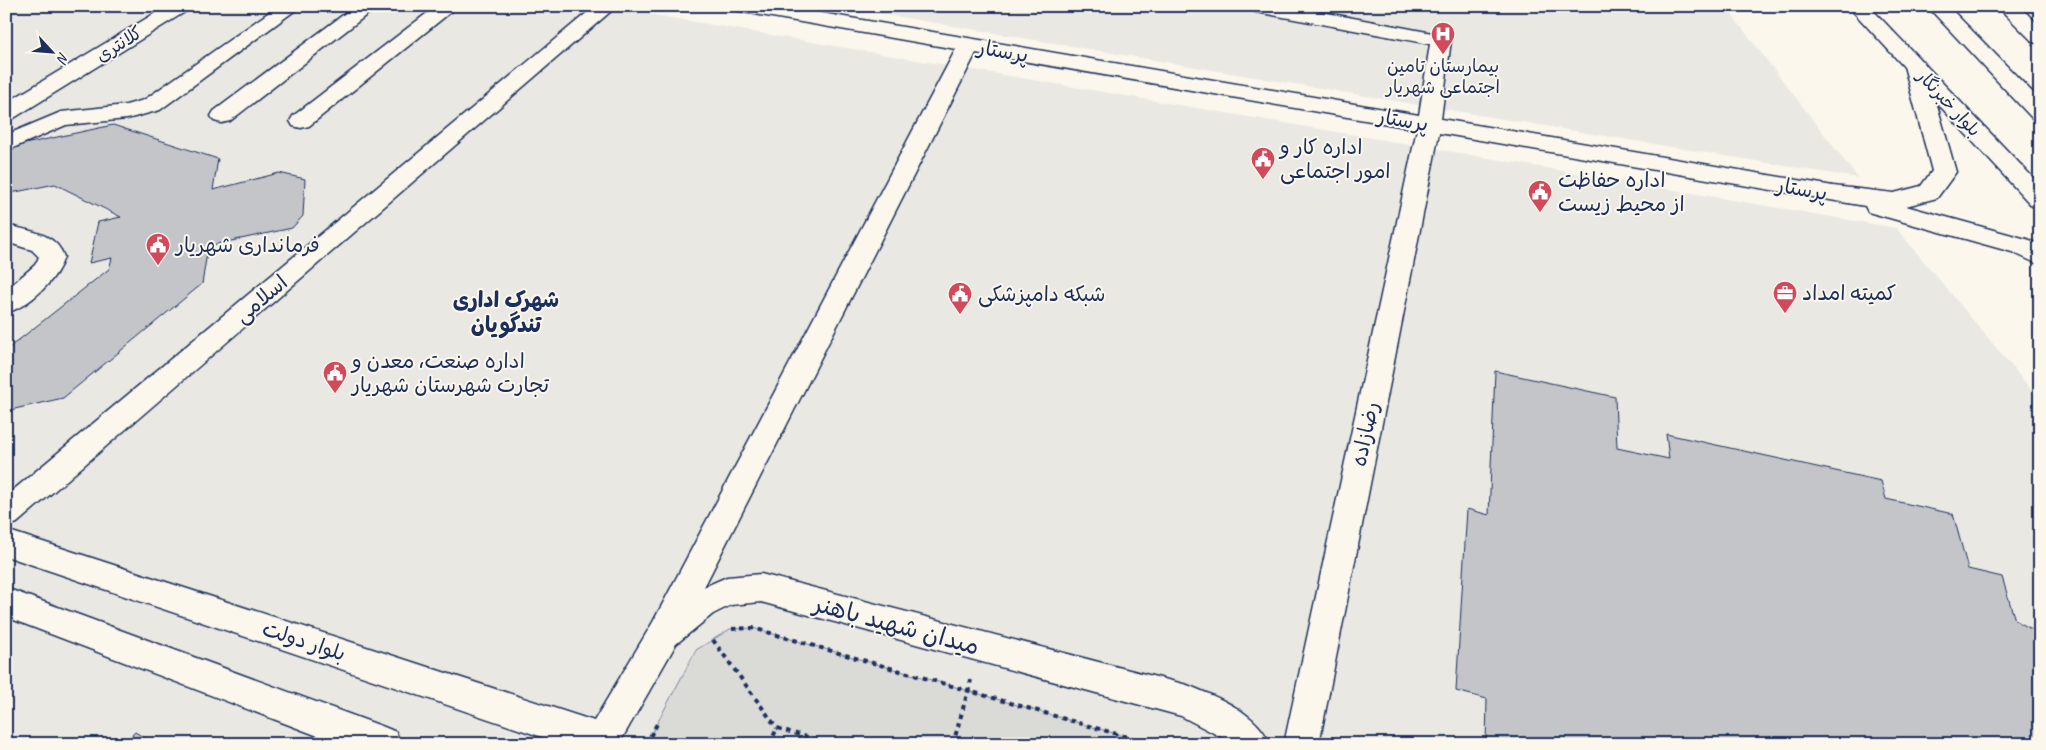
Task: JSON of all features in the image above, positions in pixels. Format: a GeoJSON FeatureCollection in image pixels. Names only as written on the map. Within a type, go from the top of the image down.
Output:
{"type":"FeatureCollection","features":[{"type":"Feature","properties":{"kind":"main road","name":"کلانتری"},"geometry":{"type":"LineString","coordinates":[[6,113],[180,6]]}},
{"type":"Feature","properties":{"kind":"main road"},"geometry":{"type":"LineString","coordinates":[[6,144],[61,119],[127,112],[152,104],[291,6]]}},
{"type":"Feature","properties":{"kind":"main road"},"geometry":{"type":"LineString","coordinates":[[222,116],[368,6]]}},
{"type":"Feature","properties":{"kind":"main road","name":"اسلامی"},"geometry":{"type":"LineString","coordinates":[[6,514],[607,6]]}},
{"type":"Feature","properties":{"kind":"main road","name":"پرستار"},"geometry":{"type":"LineString","coordinates":[[743,6],[1832,194],[1894,201],[1929,192],[1944,172],[1915,66]]}},
{"type":"Feature","properties":{"kind":"main road","name":"رضازاده"},"geometry":{"type":"LineString","coordinates":[[1256,6],[1441,40],[1430,125],[1301,744]]}},
{"type":"Feature","properties":{"kind":"main road","name":"بلوار خبرنگار"},"geometry":{"type":"LineString","coordinates":[[1858,6],[2040,200]]}},
{"type":"Feature","properties":{"kind":"main road"},"geometry":{"type":"LineString","coordinates":[[1937,6],[2040,113]]}},
{"type":"Feature","properties":{"kind":"main road"},"geometry":{"type":"LineString","coordinates":[[2007,6],[2040,38]]}},
{"type":"Feature","properties":{"kind":"main road"},"geometry":{"type":"LineString","coordinates":[[301,121],[434,8],[462,17]]}},
{"type":"Feature","properties":{"kind":"main road"},"geometry":{"type":"LineString","coordinates":[[664,633],[969,45]]}},
{"type":"Feature","properties":{"kind":"main road"},"geometry":{"type":"LineString","coordinates":[[1832,194],[2021,246],[2040,256]]}},
{"type":"Feature","properties":{"kind":"main road"},"geometry":{"type":"LineString","coordinates":[[6,234],[39,244],[49,249],[52,256],[51,262],[41,275],[6,304]]}},
{"type":"Feature","properties":{"kind":"main road","name":"بلوار دولت"},"geometry":{"type":"LineString","coordinates":[[6,543],[601,742]]}},
{"type":"Feature","properties":{"kind":"main road","name":"میدان شهید باهنر"},"geometry":{"type":"LineString","coordinates":[[601,742],[664,633],[702,604],[727,590],[761,588],[1187,701],[1235,726],[1254,744]]}},
{"type":"Feature","properties":{"kind":"main road"},"geometry":{"type":"LineString","coordinates":[[6,602],[384,744]]}},
{"type":"Feature","properties":{"kind":"path"},"geometry":{"type":"LineString","coordinates":[[702,604],[713,640],[778,728],[830,744]]}},
{"type":"Feature","properties":{"kind":"path"},"geometry":{"type":"LineString","coordinates":[[724,633],[730,629],[753,628],[1151,744]]}},
{"type":"Feature","properties":{"kind":"path"},"geometry":{"type":"LineString","coordinates":[[704,645],[718,636]]}},
{"type":"Feature","properties":{"kind":"path"},"geometry":{"type":"LineString","coordinates":[[953,744],[981,646]]}},
{"type":"Feature","properties":{"kind":"path"},"geometry":{"type":"LineString","coordinates":[[646,744],[660,718]]}},
{"type":"Feature","properties":{"kind":"path"},"geometry":{"type":"LineString","coordinates":[[770,744],[778,728]]}},
{"type":"Feature","properties":{"kind":"shaded area"},"geometry":{"type":"Polygon","coordinates":[[[6,6],[602,6],[1896,228],[2040,400],[2040,744],[6,744],[6,6]]]}},
{"type":"Feature","properties":{"kind":"shaded area","name":"بیمارستان تامین اجتماعی شهریار"},"geometry":{"type":"Polygon","coordinates":[[[835,6],[1725,6],[1858,178],[1413,104],[835,6]]]}},
{"type":"Feature","properties":{"kind":"shaded area"},"geometry":{"type":"Polygon","coordinates":[[[753,628],[1151,744],[646,744],[696,650],[730,629],[753,628]]]}},
{"type":"Feature","properties":{"kind":"building","name":"فرمانداری شهریار"},"geometry":{"type":"Polygon","coordinates":[[[113,125],[218,159],[213,190],[279,173],[305,179],[303,216],[292,228],[208,246],[202,284],[63,398],[6,411],[6,350],[109,269],[112,258],[89,263],[98,222],[121,217],[55,184],[6,194],[6,148],[113,125]]]}},
{"type":"Feature","properties":{"kind":"building"},"geometry":{"type":"Polygon","coordinates":[[[1495,371],[1615,397],[1617,448],[1669,459],[1666,434],[1881,481],[1886,499],[1953,514],[1968,569],[2002,577],[2015,620],[2033,630],[2040,652],[2040,744],[1486,744],[1487,699],[1456,691],[1467,509],[1489,515],[1495,371]]]}},
{"type":"Feature","properties":{"kind":"building"},"geometry":{"type":"Polygon","coordinates":[[[135,732],[155,744],[123,744],[135,732]]]}},
{"type":"Feature","properties":{"kind":"place","name":"بیمارستان تامین اجتماعی شهریار"},"geometry":{"type":"Point","coordinates":[1443,55]}},
{"type":"Feature","properties":{"kind":"place","name":"اداره کار و امور اجتماعی"},"geometry":{"type":"Point","coordinates":[1263,180]}},
{"type":"Feature","properties":{"kind":"place","name":"اداره حفاظت از محیط زیست"},"geometry":{"type":"Point","coordinates":[1540,213]}},
{"type":"Feature","properties":{"kind":"place","name":"فرمانداری شهریار"},"geometry":{"type":"Point","coordinates":[158,266]}},
{"type":"Feature","properties":{"kind":"place","name":"کمیته امداد"},"geometry":{"type":"Point","coordinates":[1785,314]}},
{"type":"Feature","properties":{"kind":"place","name":"شبکه دامپزشکی"},"geometry":{"type":"Point","coordinates":[960,315]}},
{"type":"Feature","properties":{"kind":"place","name":"اداره صنعت، معدن و تجارت شهرستان شهریار"},"geometry":{"type":"Point","coordinates":[335,394]}},
{"type":"Feature","properties":{"kind":"district","name":"شهرک اداری تندگویان"},"geometry":{"type":"Point","coordinates":[506,312]}}]}
